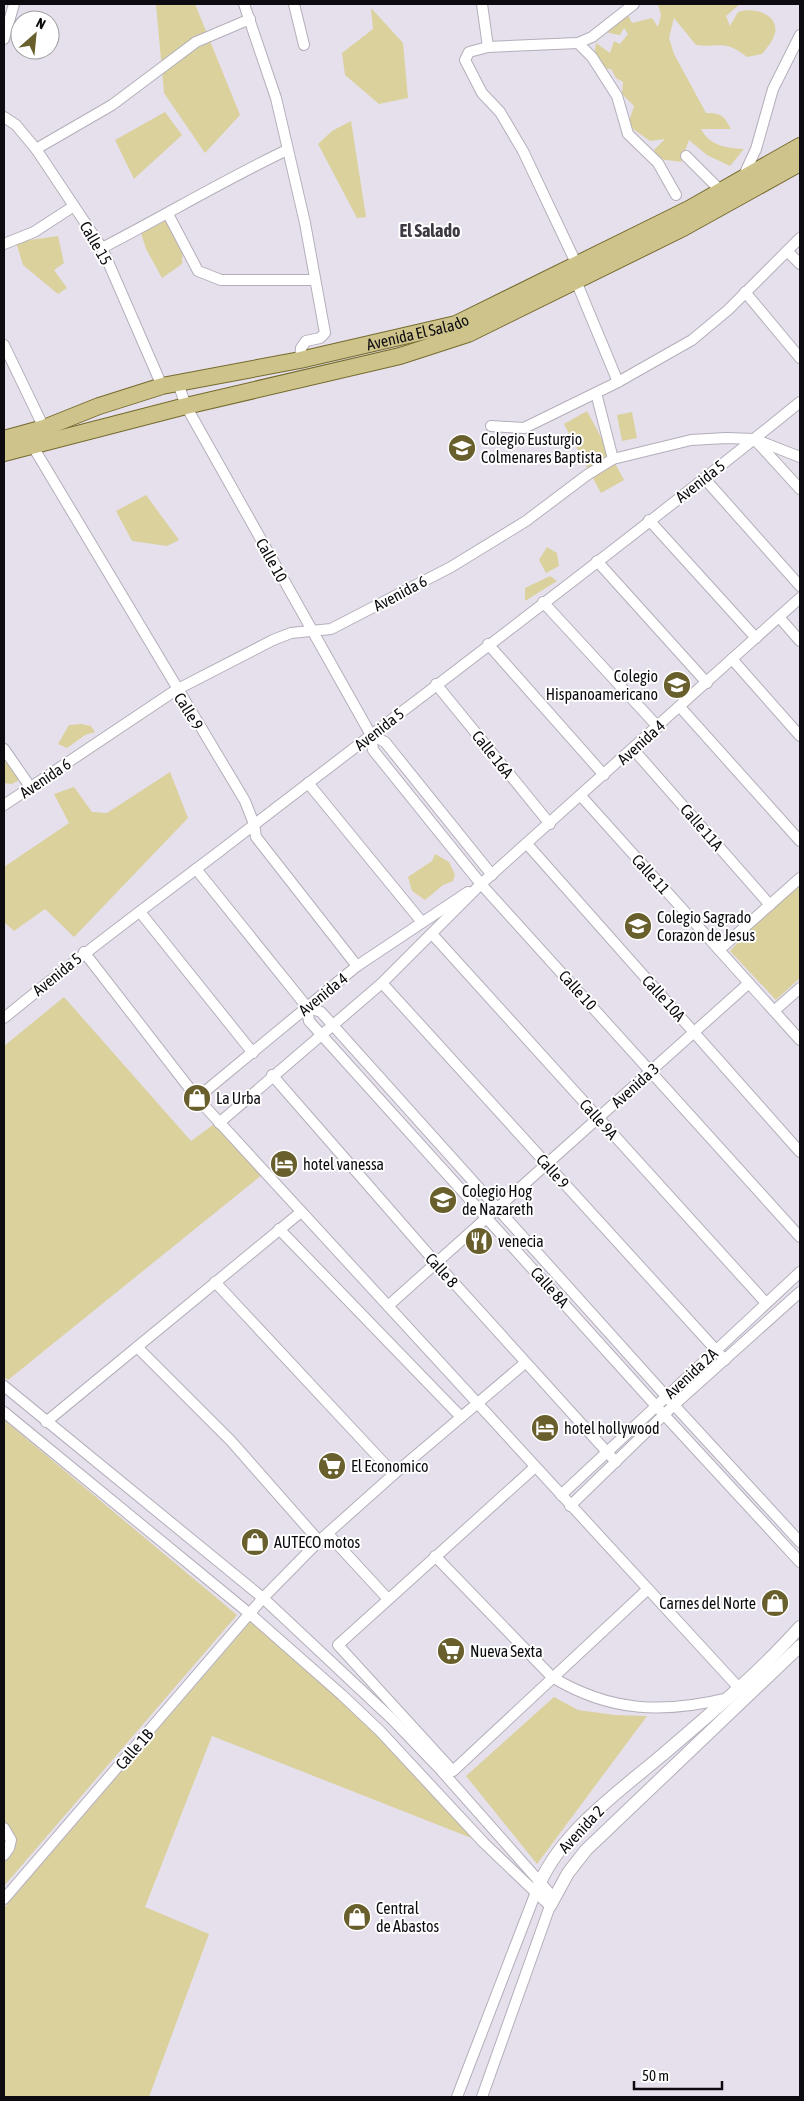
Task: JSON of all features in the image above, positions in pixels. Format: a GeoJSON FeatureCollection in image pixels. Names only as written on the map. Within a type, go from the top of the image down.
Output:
{"type":"FeatureCollection","features":[{"type":"Feature","properties":{"kind":"main road","name":"Avenida El Salado"},"geometry":{"type":"LineString","coordinates":[[4,439],[44,428],[99,406],[162,386],[300,360],[456,324],[689,208],[800,146]]}},
{"type":"Feature","properties":{"kind":"main road","name":"Avenida El Salado"},"geometry":{"type":"LineString","coordinates":[[4,453],[186,406],[408,354],[468,334],[683,228],[797,169]]}},
{"type":"Feature","properties":{"kind":"street"},"geometry":{"type":"LineString","coordinates":[[4,38],[14,4]]}},
{"type":"Feature","properties":{"kind":"street"},"geometry":{"type":"LineString","coordinates":[[248,4],[250,19],[276,98],[305,223],[325,333],[320,338],[306,341],[300,348],[300,360]]}},
{"type":"Feature","properties":{"kind":"street"},"geometry":{"type":"LineString","coordinates":[[294,4],[304,45]]}},
{"type":"Feature","properties":{"kind":"street"},"geometry":{"type":"LineString","coordinates":[[482,4],[488,47]]}},
{"type":"Feature","properties":{"kind":"street"},"geometry":{"type":"LineString","coordinates":[[577,265],[523,151],[500,112],[482,92],[465,60],[469,52],[488,47],[578,43],[592,37],[634,4]]}},
{"type":"Feature","properties":{"kind":"street"},"geometry":{"type":"LineString","coordinates":[[36,149],[112,105],[196,42],[250,19]]}},
{"type":"Feature","properties":{"kind":"street"},"geometry":{"type":"LineString","coordinates":[[743,177],[756,149],[773,89],[800,34]]}},
{"type":"Feature","properties":{"kind":"street"},"geometry":{"type":"LineString","coordinates":[[578,43],[592,57],[618,96],[628,134],[658,163],[676,195]]}},
{"type":"Feature","properties":{"kind":"street","name":"Calle 15"},"geometry":{"type":"LineString","coordinates":[[4,117],[16,124],[36,149],[102,248],[162,386]]}},
{"type":"Feature","properties":{"kind":"street"},"geometry":{"type":"LineString","coordinates":[[102,248],[168,214],[236,174],[287,150]]}},
{"type":"Feature","properties":{"kind":"street"},"geometry":{"type":"LineString","coordinates":[[686,156],[720,190]]}},
{"type":"Feature","properties":{"kind":"street"},"geometry":{"type":"LineString","coordinates":[[4,244],[34,232],[74,206]]}},
{"type":"Feature","properties":{"kind":"street"},"geometry":{"type":"LineString","coordinates":[[168,214],[198,271],[208,276],[221,280],[315,280]]}},
{"type":"Feature","properties":{"kind":"street"},"geometry":{"type":"LineString","coordinates":[[491,426],[524,428],[618,382],[692,340],[800,238]]}},
{"type":"Feature","properties":{"kind":"street"},"geometry":{"type":"LineString","coordinates":[[787,251],[800,264]]}},
{"type":"Feature","properties":{"kind":"street"},"geometry":{"type":"LineString","coordinates":[[576,281],[618,382]]}},
{"type":"Feature","properties":{"kind":"street"},"geometry":{"type":"LineString","coordinates":[[745,292],[800,358]]}},
{"type":"Feature","properties":{"kind":"street"},"geometry":{"type":"LineString","coordinates":[[4,345],[44,428]]}},
{"type":"Feature","properties":{"kind":"street","name":"Calle 10"},"geometry":{"type":"LineString","coordinates":[[178,383],[186,406],[311,631],[372,735],[373,750],[481,884],[800,1236]]}},
{"type":"Feature","properties":{"kind":"street"},"geometry":{"type":"LineString","coordinates":[[596,393],[613,459]]}},
{"type":"Feature","properties":{"kind":"street"},"geometry":{"type":"LineString","coordinates":[[754,439],[800,402]]}},
{"type":"Feature","properties":{"kind":"street"},"geometry":{"type":"LineString","coordinates":[[754,439],[800,457]]}},
{"type":"Feature","properties":{"kind":"street"},"geometry":{"type":"LineString","coordinates":[[754,439],[800,489]]}},
{"type":"Feature","properties":{"kind":"street","name":"Avenida 6"},"geometry":{"type":"LineString","coordinates":[[4,805],[176,690],[273,640],[291,633],[331,629],[451,567],[526,522],[587,475],[613,459],[690,440],[754,439]]}},
{"type":"Feature","properties":{"kind":"street","name":"Avenida 5"},"geometry":{"type":"LineString","coordinates":[[4,1018],[84,952],[140,912],[372,735],[754,439]]}},
{"type":"Feature","properties":{"kind":"street","name":"Calle 9"},"geometry":{"type":"LineString","coordinates":[[32,445],[176,690],[245,802],[254,824],[256,837],[357,966]]}},
{"type":"Feature","properties":{"kind":"street"},"geometry":{"type":"LineString","coordinates":[[704,478],[800,586]]}},
{"type":"Feature","properties":{"kind":"street"},"geometry":{"type":"LineString","coordinates":[[649,520],[756,638]]}},
{"type":"Feature","properties":{"kind":"street"},"geometry":{"type":"LineString","coordinates":[[597,561],[707,682]]}},
{"type":"Feature","properties":{"kind":"street","name":"Avenida 4"},"geometry":{"type":"LineString","coordinates":[[219,1123],[382,983],[481,884],[800,598]]}},
{"type":"Feature","properties":{"kind":"street"},"geometry":{"type":"LineString","coordinates":[[543,602],[658,727]]}},
{"type":"Feature","properties":{"kind":"street"},"geometry":{"type":"LineString","coordinates":[[779,617],[800,641]]}},
{"type":"Feature","properties":{"kind":"street"},"geometry":{"type":"LineString","coordinates":[[488,644],[604,775]]}},
{"type":"Feature","properties":{"kind":"street"},"geometry":{"type":"LineString","coordinates":[[732,659],[800,736]]}},
{"type":"Feature","properties":{"kind":"street","name":"Calle 16A"},"geometry":{"type":"LineString","coordinates":[[436,684],[550,824]]}},
{"type":"Feature","properties":{"kind":"street"},"geometry":{"type":"LineString","coordinates":[[680,707],[800,841]]}},
{"type":"Feature","properties":{"kind":"street","name":"Calle 10"},"geometry":{"type":"LineString","coordinates":[[372,735],[385,742],[492,875]]}},
{"type":"Feature","properties":{"kind":"street"},"geometry":{"type":"LineString","coordinates":[[4,749],[31,788]]}},
{"type":"Feature","properties":{"kind":"street","name":"Calle 11A"},"geometry":{"type":"LineString","coordinates":[[633,749],[770,905]]}},
{"type":"Feature","properties":{"kind":"street"},"geometry":{"type":"LineString","coordinates":[[308,783],[421,921]]}},
{"type":"Feature","properties":{"kind":"street","name":"Calle 11"},"geometry":{"type":"LineString","coordinates":[[581,796],[800,1040]]}},
{"type":"Feature","properties":{"kind":"street","name":"Calle 10A"},"geometry":{"type":"LineString","coordinates":[[527,844],[800,1152]]}},
{"type":"Feature","properties":{"kind":"street","name":"Calle 8A"},"geometry":{"type":"LineString","coordinates":[[196,869],[307,1007],[309,1021],[488,1217],[665,1416],[800,1562]]}},
{"type":"Feature","properties":{"kind":"street"},"geometry":{"type":"LineString","coordinates":[[719,950],[800,878]]}},
{"type":"Feature","properties":{"kind":"street","name":"Avenida 4"},"geometry":{"type":"LineString","coordinates":[[197,1098],[357,966],[421,921],[481,884]]}},
{"type":"Feature","properties":{"kind":"street"},"geometry":{"type":"LineString","coordinates":[[140,912],[253,1053]]}},
{"type":"Feature","properties":{"kind":"street","name":"Calle 9A"},"geometry":{"type":"LineString","coordinates":[[432,934],[766,1303]]}},
{"type":"Feature","properties":{"kind":"street"},"geometry":{"type":"LineString","coordinates":[[84,952],[197,1098],[219,1123],[739,1688]]}},
{"type":"Feature","properties":{"kind":"street","name":"Calle 9"},"geometry":{"type":"LineString","coordinates":[[382,983],[725,1360]]}},
{"type":"Feature","properties":{"kind":"street","name":"Avenida 3"},"geometry":{"type":"LineString","coordinates":[[388,1306],[749,983]]}},
{"type":"Feature","properties":{"kind":"street"},"geometry":{"type":"LineString","coordinates":[[774,1011],[800,988]]}},
{"type":"Feature","properties":{"kind":"street","name":"Calle 8A"},"geometry":{"type":"LineString","coordinates":[[307,1007],[321,1012],[333,1025],[674,1406],[800,1542]]}},
{"type":"Feature","properties":{"kind":"street","name":"Calle 8"},"geometry":{"type":"LineString","coordinates":[[272,1076],[436,1263],[616,1462]]}},
{"type":"Feature","properties":{"kind":"street"},"geometry":{"type":"LineString","coordinates":[[46,1422],[301,1212]]}},
{"type":"Feature","properties":{"kind":"street"},"geometry":{"type":"LineString","coordinates":[[279,1229],[461,1417]]}},
{"type":"Feature","properties":{"kind":"street","name":"Avenida 2A"},"geometry":{"type":"LineString","coordinates":[[561,1495],[800,1272]]}},
{"type":"Feature","properties":{"kind":"street"},"geometry":{"type":"LineString","coordinates":[[215,1282],[394,1474]]}},
{"type":"Feature","properties":{"kind":"street","name":"Avenida 2A"},"geometry":{"type":"LineString","coordinates":[[570,1506],[674,1406],[800,1292]]}},
{"type":"Feature","properties":{"kind":"street"},"geometry":{"type":"LineString","coordinates":[[137,1347],[231,1441],[319,1541]]}},
{"type":"Feature","properties":{"kind":"street","name":"Calle 1B"},"geometry":{"type":"LineString","coordinates":[[4,1899],[263,1598],[319,1541],[394,1474],[526,1363]]}},
{"type":"Feature","properties":{"kind":"street"},"geometry":{"type":"LineString","coordinates":[[4,1386],[263,1598],[392,1719],[439,1768],[538,1888]]}},
{"type":"Feature","properties":{"kind":"street"},"geometry":{"type":"LineString","coordinates":[[4,1412],[250,1614],[380,1731],[484,1843],[552,1902]]}},
{"type":"Feature","properties":{"kind":"street"},"geometry":{"type":"LineString","coordinates":[[535,1467],[338,1645],[453,1771],[648,1589]]}},
{"type":"Feature","properties":{"kind":"street"},"geometry":{"type":"LineString","coordinates":[[328,1534],[388,1599]]}},
{"type":"Feature","properties":{"kind":"street"},"geometry":{"type":"LineString","coordinates":[[435,1556],[552,1677],[570,1688],[600,1701],[623,1706],[661,1709],[700,1705],[729,1698]]}},
{"type":"Feature","properties":{"kind":"street","name":"Avenida 2"},"geometry":{"type":"LineString","coordinates":[[457,2097],[538,1888],[567,1841],[598,1810],[729,1698],[800,1627]]}},
{"type":"Feature","properties":{"kind":"street","name":"Avenida 2"},"geometry":{"type":"LineString","coordinates":[[482,2097],[552,1902],[568,1872],[586,1850],[800,1646]]}},
{"type":"Feature","properties":{"kind":"street"},"geometry":{"type":"LineString","coordinates":[[4,1828],[11,1840],[9,1848],[4,1855]]}},
{"type":"Feature","properties":{"kind":"shaded area"},"geometry":{"type":"Polygon","coordinates":[[[156,4],[195,4],[240,115],[205,153],[164,93],[156,4]]]}},
{"type":"Feature","properties":{"kind":"shaded area"},"geometry":{"type":"Polygon","coordinates":[[[658,4],[740,4],[726,16],[730,26],[738,12],[750,10],[763,13],[773,21],[775,33],[770,44],[762,54],[747,57],[727,46],[696,45],[674,18],[669,38],[674,54],[706,113],[722,116],[731,129],[701,129],[714,143],[725,147],[744,149],[730,166],[707,155],[689,140],[681,162],[660,159],[654,150],[665,139],[650,141],[633,129],[629,121],[634,106],[622,94],[623,82],[616,78],[611,69],[599,68],[595,51],[596,43],[610,53],[614,41],[620,44],[628,34],[624,28],[620,35],[605,32],[613,21],[628,15],[632,23],[652,18],[658,27],[661,15],[658,4]]]}},
{"type":"Feature","properties":{"kind":"shaded area"},"geometry":{"type":"Polygon","coordinates":[[[371,8],[403,43],[408,98],[379,104],[345,75],[342,53],[373,29],[371,8]]]}},
{"type":"Feature","properties":{"kind":"shaded area"},"geometry":{"type":"Polygon","coordinates":[[[165,112],[182,135],[134,179],[115,140],[165,112]]]}},
{"type":"Feature","properties":{"kind":"shaded area"},"geometry":{"type":"Polygon","coordinates":[[[351,121],[366,217],[357,218],[318,144],[332,131],[351,121]]]}},
{"type":"Feature","properties":{"kind":"shaded area"},"geometry":{"type":"Polygon","coordinates":[[[169,219],[183,246],[182,264],[162,278],[146,249],[141,233],[169,219]]]}},
{"type":"Feature","properties":{"kind":"shaded area"},"geometry":{"type":"Polygon","coordinates":[[[58,236],[64,263],[54,270],[67,288],[58,294],[23,265],[16,242],[58,236]]]}},
{"type":"Feature","properties":{"kind":"shaded area"},"geometry":{"type":"Polygon","coordinates":[[[587,411],[624,480],[601,493],[564,424],[587,411]]]}},
{"type":"Feature","properties":{"kind":"shaded area"},"geometry":{"type":"Polygon","coordinates":[[[632,412],[637,438],[622,441],[617,415],[632,412]]]}},
{"type":"Feature","properties":{"kind":"shaded area"},"geometry":{"type":"Polygon","coordinates":[[[146,495],[179,540],[167,546],[132,541],[116,511],[146,495]]]}},
{"type":"Feature","properties":{"kind":"shaded area"},"geometry":{"type":"Polygon","coordinates":[[[547,547],[557,553],[559,566],[546,573],[539,560],[547,547]]]}},
{"type":"Feature","properties":{"kind":"shaded area"},"geometry":{"type":"Polygon","coordinates":[[[550,576],[557,581],[525,601],[525,588],[550,576]]]}},
{"type":"Feature","properties":{"kind":"shaded area"},"geometry":{"type":"Polygon","coordinates":[[[81,724],[91,726],[95,732],[85,735],[67,748],[58,744],[69,725],[81,724]]]}},
{"type":"Feature","properties":{"kind":"shaded area"},"geometry":{"type":"Polygon","coordinates":[[[7,762],[17,770],[19,780],[12,784],[4,783],[4,763],[7,762]]]}},
{"type":"Feature","properties":{"kind":"shaded area"},"geometry":{"type":"Polygon","coordinates":[[[170,772],[188,818],[74,937],[45,909],[14,931],[4,922],[4,867],[69,823],[54,794],[74,787],[92,812],[107,813],[170,772]]]}},
{"type":"Feature","properties":{"kind":"shaded area"},"geometry":{"type":"Polygon","coordinates":[[[435,854],[449,862],[455,875],[453,881],[443,885],[425,900],[412,891],[408,877],[432,861],[435,854]]]}},
{"type":"Feature","properties":{"kind":"shaded area"},"geometry":{"type":"Polygon","coordinates":[[[800,874],[800,978],[776,1000],[730,951],[800,874]]]}},
{"type":"Feature","properties":{"kind":"shaded area"},"geometry":{"type":"Polygon","coordinates":[[[64,997],[191,1141],[217,1122],[263,1174],[8,1380],[4,1377],[4,1046],[64,997]]]}},
{"type":"Feature","properties":{"kind":"shaded area"},"geometry":{"type":"Polygon","coordinates":[[[4,1420],[237,1615],[4,1886],[4,1420]]]}},
{"type":"Feature","properties":{"kind":"shaded area"},"geometry":{"type":"Polygon","coordinates":[[[251,1621],[357,1712],[474,1839],[212,1736],[145,1907],[209,1934],[149,2097],[4,2097],[4,1908],[251,1621]]]}},
{"type":"Feature","properties":{"kind":"shaded area"},"geometry":{"type":"Polygon","coordinates":[[[554,1697],[578,1710],[615,1715],[647,1716],[537,1864],[466,1776],[554,1697]]]}},
{"type":"Feature","properties":{"kind":"place","name":"Colegio Eusturgio Colmenares Baptista"},"geometry":{"type":"Point","coordinates":[462,448]}},
{"type":"Feature","properties":{"kind":"place","name":"Colegio Hispanoamericano"},"geometry":{"type":"Point","coordinates":[677,685]}},
{"type":"Feature","properties":{"kind":"place","name":"Colegio Sagrado Corazon de Jesus"},"geometry":{"type":"Point","coordinates":[638,926]}},
{"type":"Feature","properties":{"kind":"place","name":"La Urba"},"geometry":{"type":"Point","coordinates":[197,1098]}},
{"type":"Feature","properties":{"kind":"place","name":"hotel vanessa"},"geometry":{"type":"Point","coordinates":[284,1164]}},
{"type":"Feature","properties":{"kind":"place","name":"Colegio Hog de Nazareth"},"geometry":{"type":"Point","coordinates":[443,1200]}},
{"type":"Feature","properties":{"kind":"place","name":"venecia"},"geometry":{"type":"Point","coordinates":[479,1241]}},
{"type":"Feature","properties":{"kind":"place","name":"hotel hollywood"},"geometry":{"type":"Point","coordinates":[545,1428]}},
{"type":"Feature","properties":{"kind":"place","name":"El Economico"},"geometry":{"type":"Point","coordinates":[332,1466]}},
{"type":"Feature","properties":{"kind":"place","name":"AUTECO motos"},"geometry":{"type":"Point","coordinates":[255,1542]}},
{"type":"Feature","properties":{"kind":"place","name":"Carnes del Norte"},"geometry":{"type":"Point","coordinates":[775,1603]}},
{"type":"Feature","properties":{"kind":"place","name":"Nueva Sexta"},"geometry":{"type":"Point","coordinates":[451,1651]}},
{"type":"Feature","properties":{"kind":"place","name":"Central de Abastos"},"geometry":{"type":"Point","coordinates":[357,1917]}},
{"type":"Feature","properties":{"kind":"district","name":"El Salado"},"geometry":{"type":"Point","coordinates":[430,230]}}]}
